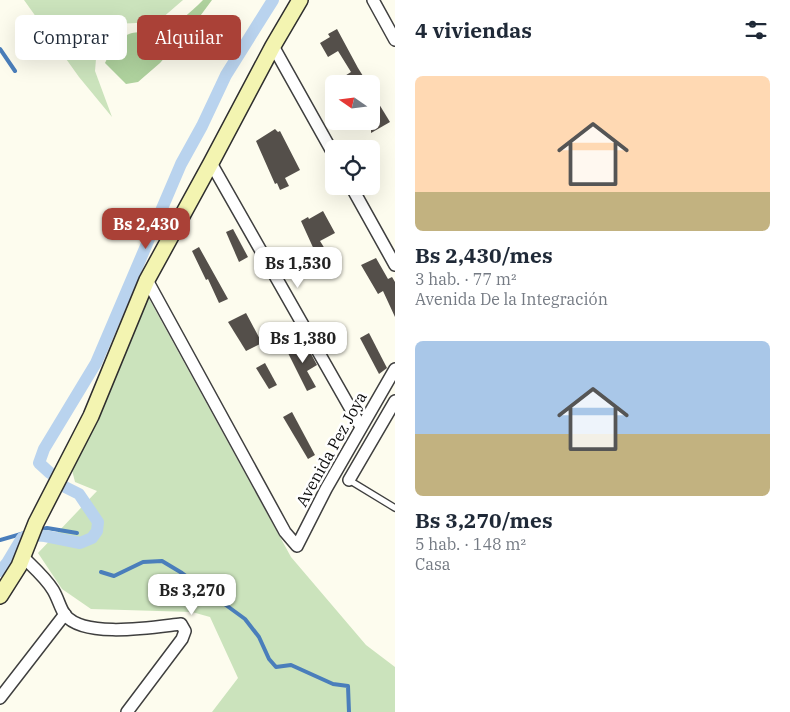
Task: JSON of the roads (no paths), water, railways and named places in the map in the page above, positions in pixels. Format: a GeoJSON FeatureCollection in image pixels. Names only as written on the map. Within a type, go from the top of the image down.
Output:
{"type":"FeatureCollection","features":[{"type":"Feature","properties":{"kind":"street"},"geometry":{"type":"LineString","coordinates":[[0,596],[19,566],[36,523],[91,416],[146,280],[300,0]]}},
{"type":"Feature","properties":{"kind":"street"},"geometry":{"type":"LineString","coordinates":[[373,0],[395,40]]}},
{"type":"Feature","properties":{"kind":"street"},"geometry":{"type":"LineString","coordinates":[[273,46],[325,140]]}},
{"type":"Feature","properties":{"kind":"street"},"geometry":{"type":"LineString","coordinates":[[212,163],[361,427]]}},
{"type":"Feature","properties":{"kind":"street"},"geometry":{"type":"LineString","coordinates":[[356,195],[395,265]]}},
{"type":"Feature","properties":{"kind":"street","name":"Avenida Pez Joya"},"geometry":{"type":"LineString","coordinates":[[146,280],[285,532],[297,546],[326,488],[395,369]]}},
{"type":"Feature","properties":{"kind":"street","name":"Avenida Pez Joya"},"geometry":{"type":"LineString","coordinates":[[349,480],[395,401]]}},
{"type":"Feature","properties":{"kind":"street"},"geometry":{"type":"LineString","coordinates":[[25,551],[45,578],[58,599],[64,614],[85,627],[141,629],[181,624],[184,631],[182,640],[127,712]]}},
{"type":"Feature","properties":{"kind":"street"},"geometry":{"type":"LineString","coordinates":[[0,698],[64,614]]}},
{"type":"Feature","properties":{"kind":"lane"},"geometry":{"type":"LineString","coordinates":[[349,480],[395,508]]}},
{"type":"Feature","properties":{"kind":"waterway"},"geometry":{"type":"LineString","coordinates":[[50,473],[39,463],[44,449],[96,363],[181,164],[202,126],[226,75],[273,0]]}},
{"type":"Feature","properties":{"kind":"waterway"},"geometry":{"type":"LineString","coordinates":[[0,49],[15,71]]}},
{"type":"Feature","properties":{"kind":"waterway"},"geometry":{"type":"LineString","coordinates":[[0,571],[22,538],[31,535],[45,536],[80,543],[92,538],[97,531],[98,522],[79,494],[63,486]]}},
{"type":"Feature","properties":{"kind":"waterway"},"geometry":{"type":"LineString","coordinates":[[37,530],[47,528],[77,533]]}},
{"type":"Feature","properties":{"kind":"waterway"},"geometry":{"type":"LineString","coordinates":[[0,540],[28,532]]}},
{"type":"Feature","properties":{"kind":"waterway"},"geometry":{"type":"LineString","coordinates":[[101,572],[114,576],[143,562],[162,561],[182,573],[245,619],[259,637],[269,659],[276,667],[291,665],[333,684],[348,686],[349,712]]}}]}
